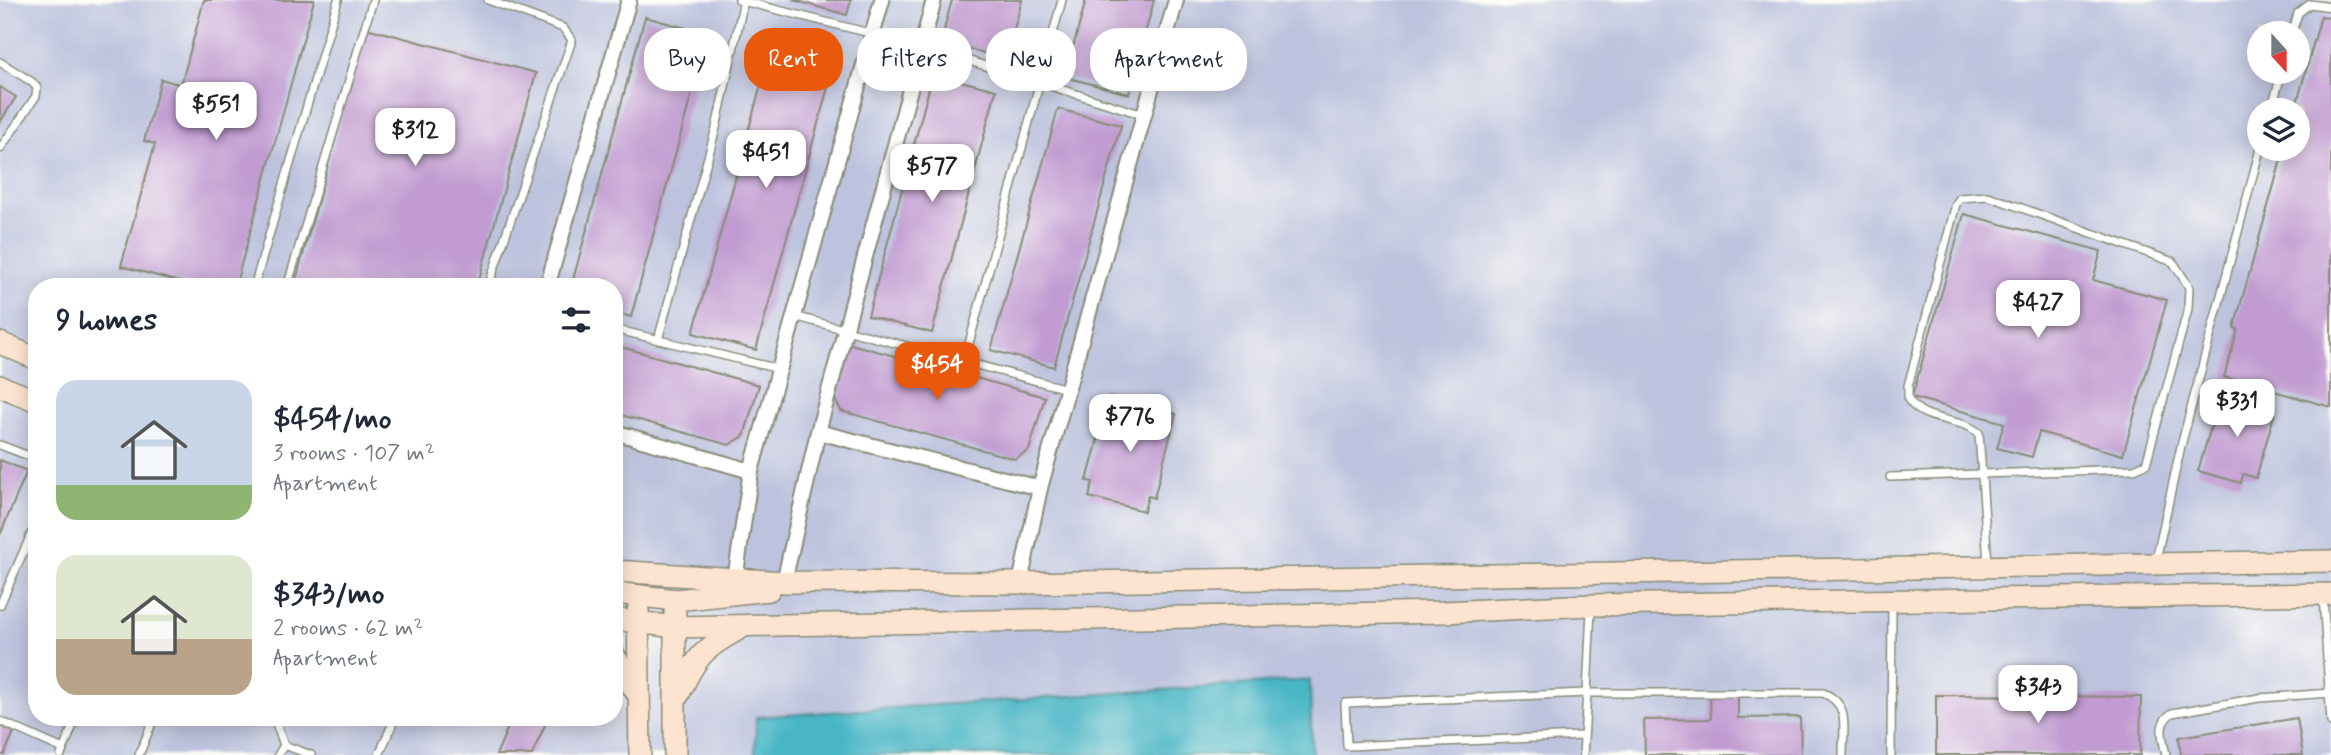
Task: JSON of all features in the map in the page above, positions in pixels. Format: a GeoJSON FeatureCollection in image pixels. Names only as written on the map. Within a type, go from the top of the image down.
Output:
{"type":"FeatureCollection","features":[{"type":"Feature","properties":{"kind":"street"},"geometry":{"type":"LineString","coordinates":[[550,278],[629,0]]}},
{"type":"Feature","properties":{"kind":"street"},"geometry":{"type":"LineString","coordinates":[[874,28],[882,0]]}},
{"type":"Feature","properties":{"kind":"street"},"geometry":{"type":"LineString","coordinates":[[926,28],[934,0]]}},
{"type":"Feature","properties":{"kind":"street"},"geometry":{"type":"LineString","coordinates":[[1020,583],[1040,488],[1176,0]]}},
{"type":"Feature","properties":{"kind":"street"},"geometry":{"type":"LineString","coordinates":[[735,580],[751,471],[857,90]]}},
{"type":"Feature","properties":{"kind":"street"},"geometry":{"type":"LineString","coordinates":[[793,582],[818,432],[909,91]]}},
{"type":"Feature","properties":{"kind":"street"},"geometry":{"type":"LineString","coordinates":[[0,344],[28,355]]}},
{"type":"Feature","properties":{"kind":"street"},"geometry":{"type":"LineString","coordinates":[[0,386],[28,397]]}},
{"type":"Feature","properties":{"kind":"street"},"geometry":{"type":"LineString","coordinates":[[818,432],[1040,488]]}},
{"type":"Feature","properties":{"kind":"street"},"geometry":{"type":"LineString","coordinates":[[623,435],[751,471]]}},
{"type":"Feature","properties":{"kind":"street"},"geometry":{"type":"LineString","coordinates":[[623,572],[793,582],[1020,583],[2331,561]]}},
{"type":"Feature","properties":{"kind":"street"},"geometry":{"type":"LineString","coordinates":[[1442,577],[1443,612]]}},
{"type":"Feature","properties":{"kind":"street"},"geometry":{"type":"LineString","coordinates":[[623,594],[676,600],[750,594],[793,582]]}},
{"type":"Feature","properties":{"kind":"street"},"geometry":{"type":"LineString","coordinates":[[623,621],[675,627],[746,626],[1443,612],[1591,606],[2327,594]]}},
{"type":"Feature","properties":{"kind":"street"},"geometry":{"type":"LineString","coordinates":[[638,597],[640,755]]}},
{"type":"Feature","properties":{"kind":"street"},"geometry":{"type":"LineString","coordinates":[[675,755],[676,600]]}},
{"type":"Feature","properties":{"kind":"street"},"geometry":{"type":"LineString","coordinates":[[675,702],[691,667],[709,645],[746,626]]}},
{"type":"Feature","properties":{"kind":"street"},"geometry":{"type":"LineString","coordinates":[[623,670],[639,697]]}},
{"type":"Feature","properties":{"kind":"lane"},"geometry":{"type":"LineString","coordinates":[[257,278],[338,0]]}},
{"type":"Feature","properties":{"kind":"lane"},"geometry":{"type":"LineString","coordinates":[[290,278],[373,0]]}},
{"type":"Feature","properties":{"kind":"lane"},"geometry":{"type":"LineString","coordinates":[[488,0],[563,28],[572,40],[491,278]]}},
{"type":"Feature","properties":{"kind":"lane"},"geometry":{"type":"LineString","coordinates":[[658,340],[716,128],[742,0],[857,28]]}},
{"type":"Feature","properties":{"kind":"lane"},"geometry":{"type":"LineString","coordinates":[[1055,28],[1062,0]]}},
{"type":"Feature","properties":{"kind":"lane"},"geometry":{"type":"LineString","coordinates":[[2296,21],[2298,13],[2310,4],[2331,7]]}},
{"type":"Feature","properties":{"kind":"lane"},"geometry":{"type":"LineString","coordinates":[[0,62],[37,88],[36,96],[0,149]]}},
{"type":"Feature","properties":{"kind":"lane"},"geometry":{"type":"LineString","coordinates":[[964,362],[1039,91]]}},
{"type":"Feature","properties":{"kind":"lane"},"geometry":{"type":"LineString","coordinates":[[1070,91],[1144,115]]}},
{"type":"Feature","properties":{"kind":"lane"},"geometry":{"type":"LineString","coordinates":[[2155,564],[2181,446],[2257,161]]}},
{"type":"Feature","properties":{"kind":"lane"},"geometry":{"type":"LineString","coordinates":[[1890,477],[1983,475],[2134,469],[2146,464],[2188,309],[2189,287],[2173,262],[1988,195],[1960,198],[1915,360],[1908,399],[1922,413],[1971,426],[1979,433],[1983,475],[1989,567]]}},
{"type":"Feature","properties":{"kind":"lane"},"geometry":{"type":"LineString","coordinates":[[794,316],[1067,389]]}},
{"type":"Feature","properties":{"kind":"lane"},"geometry":{"type":"LineString","coordinates":[[623,331],[779,369]]}},
{"type":"Feature","properties":{"kind":"lane"},"geometry":{"type":"LineString","coordinates":[[0,445],[28,456]]}},
{"type":"Feature","properties":{"kind":"lane"},"geometry":{"type":"LineString","coordinates":[[0,605],[28,541]]}},
{"type":"Feature","properties":{"kind":"lane"},"geometry":{"type":"LineString","coordinates":[[2327,594],[2331,722]]}},
{"type":"Feature","properties":{"kind":"lane"},"geometry":{"type":"LineString","coordinates":[[1891,755],[1892,603]]}},
{"type":"Feature","properties":{"kind":"lane"},"geometry":{"type":"LineString","coordinates":[[1583,755],[1591,606]]}},
{"type":"Feature","properties":{"kind":"lane"},"geometry":{"type":"LineString","coordinates":[[1347,755],[1345,703],[1587,693],[1823,692],[1834,697],[1842,707],[1843,755]]}},
{"type":"Feature","properties":{"kind":"lane"},"geometry":{"type":"LineString","coordinates":[[2166,755],[2161,725],[2162,719],[2172,713],[2259,698],[2330,693]]}},
{"type":"Feature","properties":{"kind":"lane"},"geometry":{"type":"LineString","coordinates":[[0,721],[62,752],[73,726]]}},
{"type":"Feature","properties":{"kind":"lane"},"geometry":{"type":"LineString","coordinates":[[139,755],[151,726]]}},
{"type":"Feature","properties":{"kind":"lane"},"geometry":{"type":"LineString","coordinates":[[277,726],[284,745],[311,755]]}},
{"type":"Feature","properties":{"kind":"lane"},"geometry":{"type":"LineString","coordinates":[[379,755],[392,726]]}},
{"type":"Feature","properties":{"kind":"lane"},"geometry":{"type":"LineString","coordinates":[[1347,746],[1583,736]]}},
{"type":"Feature","properties":{"kind":"lane"},"geometry":{"type":"LineString","coordinates":[[278,755],[284,745]]}},
{"type":"Feature","properties":{"kind":"shaded area"},"geometry":{"type":"Polygon","coordinates":[[[0,0],[2331,0],[2331,755],[0,755],[0,0]]]}},
{"type":"Feature","properties":{"kind":"water"},"geometry":{"type":"Polygon","coordinates":[[[1310,680],[1312,755],[755,755],[756,717],[1310,680]]]}},
{"type":"Feature","properties":{"kind":"building"},"geometry":{"type":"Polygon","coordinates":[[[204,0],[314,0],[237,278],[165,278],[121,266],[155,144],[144,141],[161,79],[181,85],[204,0]]]}},
{"type":"Feature","properties":{"kind":"building"},"geometry":{"type":"Polygon","coordinates":[[[793,0],[851,0],[847,15],[793,0]]]}},
{"type":"Feature","properties":{"kind":"building"},"geometry":{"type":"Polygon","coordinates":[[[952,0],[1022,0],[1014,28],[986,28],[986,53],[972,50],[972,28],[944,28],[952,0]]]}},
{"type":"Feature","properties":{"kind":"building"},"geometry":{"type":"Polygon","coordinates":[[[1086,0],[1154,0],[1147,28],[1090,28],[1090,84],[1076,80],[1076,37],[1086,0]]]}},
{"type":"Feature","properties":{"kind":"building"},"geometry":{"type":"Polygon","coordinates":[[[2321,16],[2331,18],[2331,407],[2224,377],[2238,329],[2234,328],[2281,161],[2310,161],[2310,98],[2298,98],[2302,84],[2310,84],[2310,56],[2321,16]]]}},
{"type":"Feature","properties":{"kind":"building"},"geometry":{"type":"Polygon","coordinates":[[[645,17],[686,28],[644,28],[644,91],[692,91],[631,317],[623,315],[623,278],[573,278],[645,17]]]}},
{"type":"Feature","properties":{"kind":"building"},"geometry":{"type":"Polygon","coordinates":[[[366,28],[536,73],[479,278],[297,278],[366,28]]]}},
{"type":"Feature","properties":{"kind":"building"},"geometry":{"type":"Polygon","coordinates":[[[972,84],[986,87],[986,91],[996,91],[932,333],[868,316],[928,91],[972,91],[972,84]]]}},
{"type":"Feature","properties":{"kind":"building"},"geometry":{"type":"Polygon","coordinates":[[[0,87],[16,97],[0,122],[0,87]]]}},
{"type":"Feature","properties":{"kind":"building"},"geometry":{"type":"Polygon","coordinates":[[[759,91],[827,91],[756,350],[693,333],[759,91]]]}},
{"type":"Feature","properties":{"kind":"building"},"geometry":{"type":"Polygon","coordinates":[[[1058,109],[1121,125],[1054,367],[991,350],[1058,109]]]}},
{"type":"Feature","properties":{"kind":"building"},"geometry":{"type":"Polygon","coordinates":[[[1964,214],[2101,251],[2093,280],[2167,300],[2123,455],[2039,432],[2032,457],[1997,448],[2004,423],[1912,397],[1964,214]]]}},
{"type":"Feature","properties":{"kind":"building"},"geometry":{"type":"Polygon","coordinates":[[[847,343],[1045,397],[1029,450],[1015,459],[841,411],[832,394],[847,343]]]}},
{"type":"Feature","properties":{"kind":"building"},"geometry":{"type":"Polygon","coordinates":[[[623,347],[759,385],[744,436],[729,445],[623,416],[623,347]]]}},
{"type":"Feature","properties":{"kind":"building"},"geometry":{"type":"Polygon","coordinates":[[[2221,393],[2276,408],[2256,478],[2243,474],[2241,483],[2198,471],[2221,393]]]}},
{"type":"Feature","properties":{"kind":"building"},"geometry":{"type":"Polygon","coordinates":[[[1109,397],[1176,414],[1154,498],[1148,496],[1144,511],[1089,497],[1093,482],[1087,481],[1109,397]]]}},
{"type":"Feature","properties":{"kind":"building"},"geometry":{"type":"Polygon","coordinates":[[[0,460],[27,471],[0,535],[0,460]]]}},
{"type":"Feature","properties":{"kind":"building"},"geometry":{"type":"Polygon","coordinates":[[[1936,695],[2141,697],[2140,755],[1936,755],[1936,695]]]}},
{"type":"Feature","properties":{"kind":"building"},"geometry":{"type":"Polygon","coordinates":[[[1710,697],[1738,697],[1738,718],[1800,717],[1801,755],[1645,755],[1644,720],[1711,719],[1710,697]]]}},
{"type":"Feature","properties":{"kind":"building"},"geometry":{"type":"Polygon","coordinates":[[[2297,718],[2303,755],[2181,755],[2179,737],[2297,718]]]}},
{"type":"Feature","properties":{"kind":"building"},"geometry":{"type":"Polygon","coordinates":[[[0,726],[14,732],[4,755],[0,755],[0,726]]]}},
{"type":"Feature","properties":{"kind":"building"},"geometry":{"type":"Polygon","coordinates":[[[509,726],[545,726],[532,755],[496,755],[509,726]]]}}]}
